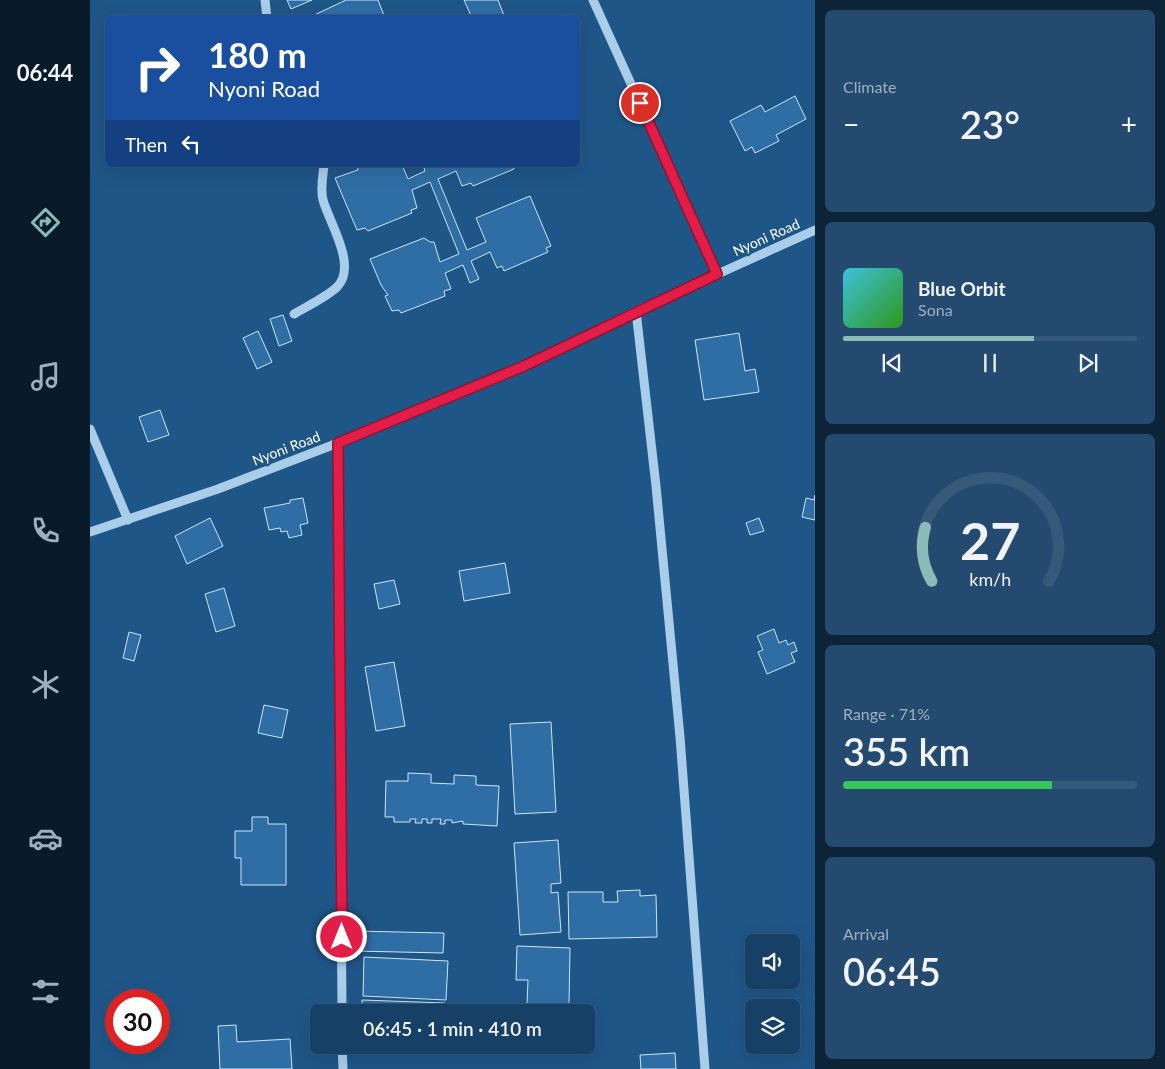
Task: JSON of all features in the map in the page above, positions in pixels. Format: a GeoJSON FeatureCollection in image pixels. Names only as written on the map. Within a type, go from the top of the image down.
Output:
{"type":"FeatureCollection","features":[{"type":"Feature","properties":{"kind":"street"},"geometry":{"type":"LineString","coordinates":[[265,0],[267,15]]}},
{"type":"Feature","properties":{"kind":"street"},"geometry":{"type":"LineString","coordinates":[[593,0],[717,274]]}},
{"type":"Feature","properties":{"kind":"street"},"geometry":{"type":"LineString","coordinates":[[294,314],[336,288],[342,280],[344,271],[342,249],[322,198],[324,167]]}},
{"type":"Feature","properties":{"kind":"street","name":"Nyoni Road"},"geometry":{"type":"LineString","coordinates":[[90,532],[218,489],[338,443],[524,366],[636,311],[815,230]]}},
{"type":"Feature","properties":{"kind":"street"},"geometry":{"type":"LineString","coordinates":[[636,311],[656,486],[680,737],[705,1069]]}},
{"type":"Feature","properties":{"kind":"street"},"geometry":{"type":"LineString","coordinates":[[90,429],[128,520]]}},
{"type":"Feature","properties":{"kind":"street"},"geometry":{"type":"LineString","coordinates":[[338,443],[342,1004]]}},
{"type":"Feature","properties":{"kind":"street"},"geometry":{"type":"LineString","coordinates":[[342,1054],[342,1069]]}},
{"type":"Feature","properties":{"kind":"building"},"geometry":{"type":"Polygon","coordinates":[[[287,0],[312,0],[291,9],[287,0]]]}},
{"type":"Feature","properties":{"kind":"building"},"geometry":{"type":"Polygon","coordinates":[[[346,0],[378,0],[384,15],[314,15],[346,0]]]}},
{"type":"Feature","properties":{"kind":"building"},"geometry":{"type":"Polygon","coordinates":[[[464,0],[498,0],[504,15],[471,15],[464,0]]]}},
{"type":"Feature","properties":{"kind":"building"},"geometry":{"type":"Polygon","coordinates":[[[795,96],[806,119],[776,135],[779,141],[755,153],[752,147],[745,151],[730,121],[761,105],[765,112],[795,96]]]}},
{"type":"Feature","properties":{"kind":"building"},"geometry":{"type":"Polygon","coordinates":[[[357,167],[403,167],[408,179],[425,171],[424,167],[513,167],[514,169],[473,186],[471,183],[462,186],[456,171],[438,179],[467,250],[486,242],[476,218],[530,196],[551,246],[546,248],[548,252],[504,271],[502,266],[497,268],[490,252],[471,261],[479,279],[470,283],[463,265],[445,273],[451,289],[444,291],[445,296],[401,313],[399,310],[392,311],[385,296],[388,295],[381,285],[370,259],[424,238],[434,242],[440,262],[459,254],[430,182],[412,190],[417,208],[411,210],[412,213],[368,231],[365,228],[357,230],[335,178],[358,170],[357,167]]]}},
{"type":"Feature","properties":{"kind":"building"},"geometry":{"type":"Polygon","coordinates":[[[283,315],[292,341],[279,346],[270,319],[283,315]]]}},
{"type":"Feature","properties":{"kind":"building"},"geometry":{"type":"Polygon","coordinates":[[[258,331],[272,362],[257,369],[243,338],[258,331]]]}},
{"type":"Feature","properties":{"kind":"building"},"geometry":{"type":"Polygon","coordinates":[[[739,333],[745,371],[755,369],[759,392],[704,400],[695,340],[739,333]]]}},
{"type":"Feature","properties":{"kind":"building"},"geometry":{"type":"Polygon","coordinates":[[[160,410],[169,435],[148,442],[139,417],[160,410]]]}},
{"type":"Feature","properties":{"kind":"building"},"geometry":{"type":"Polygon","coordinates":[[[815,495],[815,520],[802,517],[806,498],[814,500],[815,495]]]}},
{"type":"Feature","properties":{"kind":"building"},"geometry":{"type":"Polygon","coordinates":[[[303,498],[308,523],[300,525],[302,535],[289,538],[287,531],[281,532],[280,528],[269,530],[264,508],[290,503],[290,500],[303,498]]]}},
{"type":"Feature","properties":{"kind":"building"},"geometry":{"type":"Polygon","coordinates":[[[210,518],[223,546],[187,564],[175,536],[210,518]]]}},
{"type":"Feature","properties":{"kind":"building"},"geometry":{"type":"Polygon","coordinates":[[[759,518],[764,531],[750,535],[746,523],[759,518]]]}},
{"type":"Feature","properties":{"kind":"building"},"geometry":{"type":"Polygon","coordinates":[[[505,563],[510,593],[464,601],[459,571],[505,563]]]}},
{"type":"Feature","properties":{"kind":"building"},"geometry":{"type":"Polygon","coordinates":[[[394,580],[400,604],[379,609],[374,584],[394,580]]]}},
{"type":"Feature","properties":{"kind":"building"},"geometry":{"type":"Polygon","coordinates":[[[224,588],[235,626],[216,632],[205,594],[224,588]]]}},
{"type":"Feature","properties":{"kind":"building"},"geometry":{"type":"Polygon","coordinates":[[[774,629],[779,643],[786,640],[788,645],[794,642],[797,651],[791,653],[795,662],[767,674],[758,652],[763,650],[757,636],[774,629]]]}},
{"type":"Feature","properties":{"kind":"building"},"geometry":{"type":"Polygon","coordinates":[[[129,632],[141,635],[134,661],[123,658],[129,632]]]}},
{"type":"Feature","properties":{"kind":"building"},"geometry":{"type":"Polygon","coordinates":[[[394,662],[405,726],[376,731],[365,667],[394,662]]]}},
{"type":"Feature","properties":{"kind":"building"},"geometry":{"type":"Polygon","coordinates":[[[264,705],[288,710],[282,738],[258,733],[264,705]]]}},
{"type":"Feature","properties":{"kind":"building"},"geometry":{"type":"Polygon","coordinates":[[[551,722],[556,812],[515,814],[510,724],[551,722]]]}},
{"type":"Feature","properties":{"kind":"building"},"geometry":{"type":"Polygon","coordinates":[[[408,773],[431,774],[431,783],[454,784],[454,775],[476,776],[476,785],[499,786],[497,826],[463,824],[463,821],[452,823],[452,820],[445,820],[445,824],[440,824],[441,819],[432,819],[432,823],[427,823],[427,819],[422,819],[422,823],[415,823],[416,819],[410,819],[410,822],[394,822],[394,817],[385,817],[386,781],[408,781],[408,773]]]}},
{"type":"Feature","properties":{"kind":"building"},"geometry":{"type":"Polygon","coordinates":[[[252,817],[268,817],[268,824],[286,824],[286,885],[241,885],[241,858],[235,858],[235,831],[252,831],[252,817]]]}},
{"type":"Feature","properties":{"kind":"building"},"geometry":{"type":"Polygon","coordinates":[[[558,840],[561,883],[551,884],[551,893],[558,892],[561,932],[520,935],[514,843],[558,840]]]}},
{"type":"Feature","properties":{"kind":"building"},"geometry":{"type":"Polygon","coordinates":[[[640,890],[640,896],[656,895],[657,937],[569,939],[568,892],[603,892],[603,902],[618,902],[617,891],[640,890]]]}},
{"type":"Feature","properties":{"kind":"building"},"geometry":{"type":"Polygon","coordinates":[[[355,931],[444,933],[443,953],[354,951],[355,931]]]}},
{"type":"Feature","properties":{"kind":"building"},"geometry":{"type":"Polygon","coordinates":[[[517,946],[570,948],[569,1004],[527,1004],[528,980],[516,980],[517,946]]]}},
{"type":"Feature","properties":{"kind":"building"},"geometry":{"type":"Polygon","coordinates":[[[364,957],[448,961],[446,1000],[363,996],[364,957]]]}},
{"type":"Feature","properties":{"kind":"building"},"geometry":{"type":"Polygon","coordinates":[[[362,1000],[445,1003],[445,1004],[362,1004],[362,1000]]]}},
{"type":"Feature","properties":{"kind":"building"},"geometry":{"type":"Polygon","coordinates":[[[236,1025],[237,1042],[290,1039],[292,1069],[220,1069],[218,1026],[236,1025]]]}},
{"type":"Feature","properties":{"kind":"building"},"geometry":{"type":"Polygon","coordinates":[[[675,1053],[676,1069],[641,1069],[640,1055],[675,1053]]]}},
{"type":"Feature","properties":{"kind":"route"},"geometry":{"type":"LineString","coordinates":[[342,937],[338,443],[524,366],[717,274],[640,103]]}}]}
